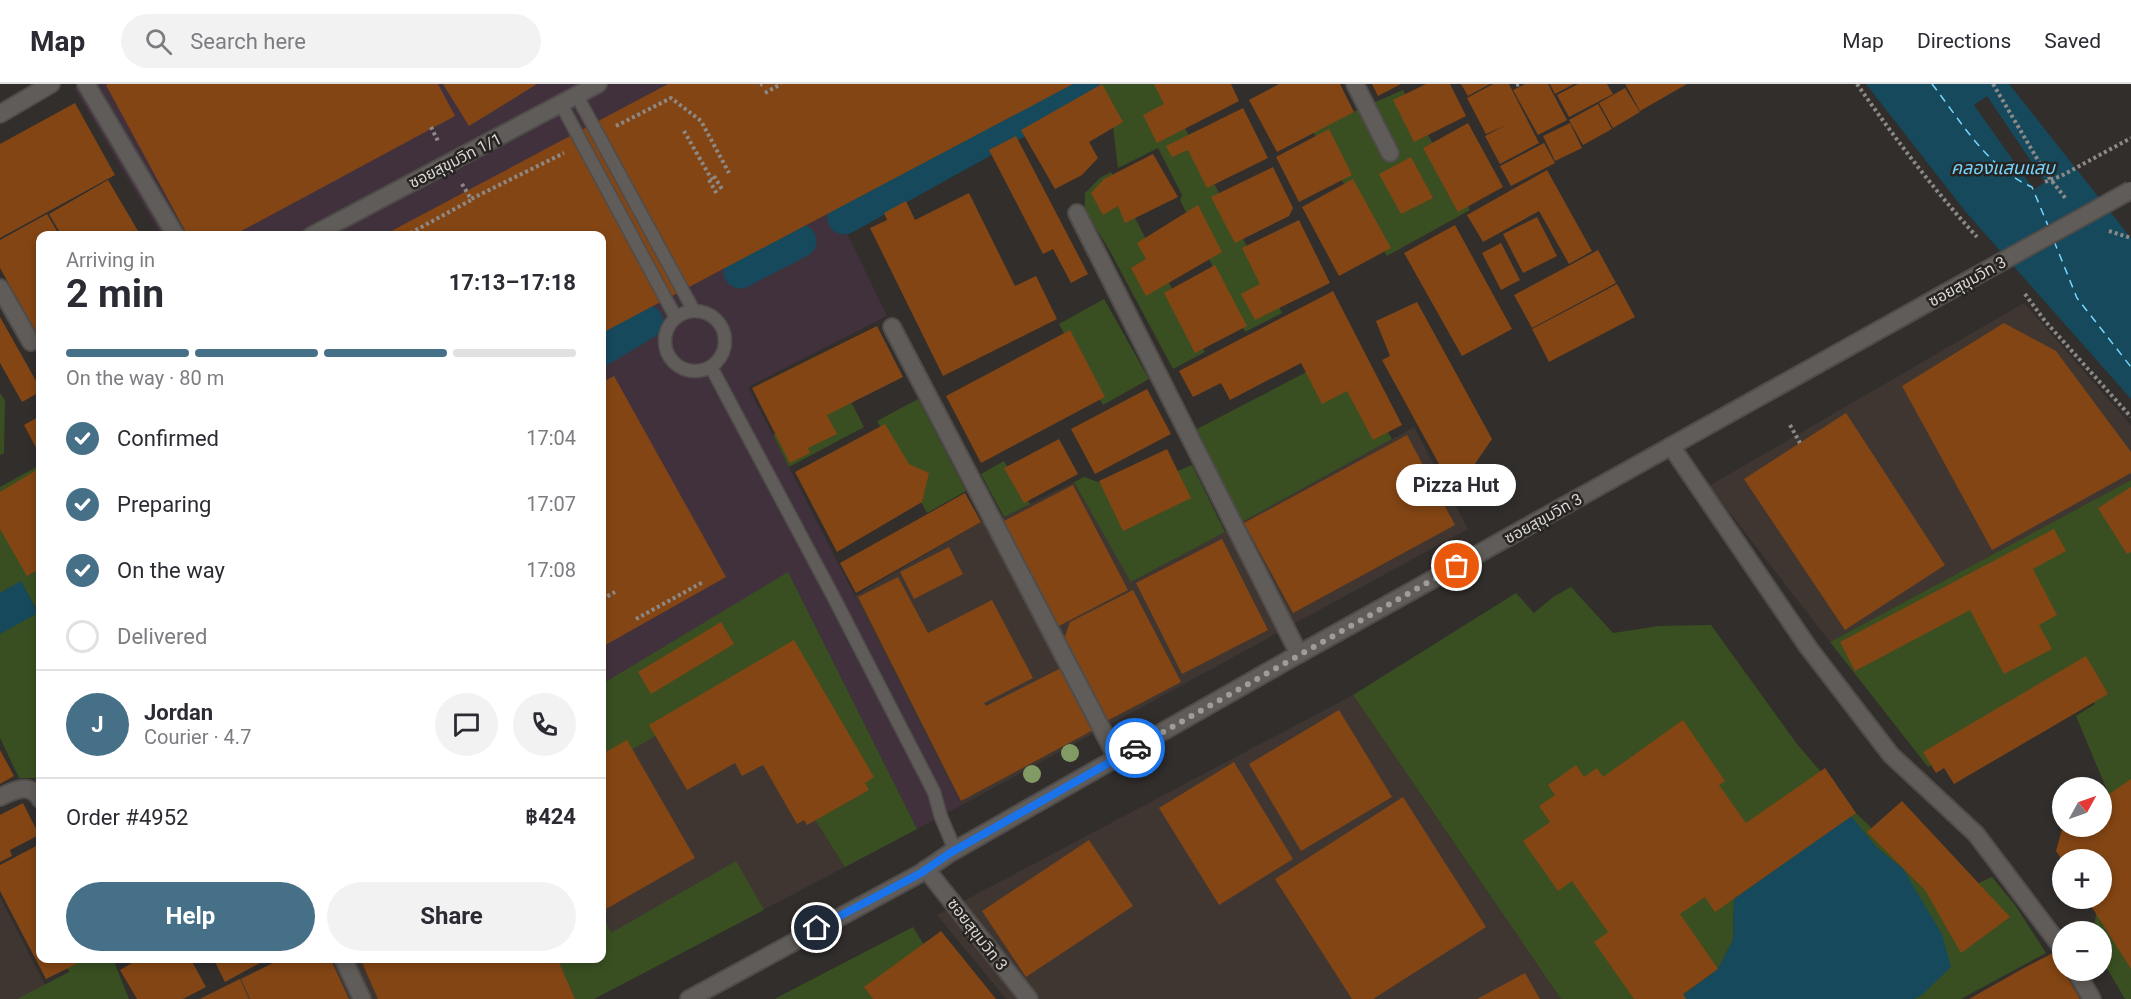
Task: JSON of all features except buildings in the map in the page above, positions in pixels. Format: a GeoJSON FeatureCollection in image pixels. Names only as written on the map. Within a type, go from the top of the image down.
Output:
{"type":"FeatureCollection","features":[{"type":"Feature","properties":{"kind":"street"},"geometry":{"type":"LineString","coordinates":[[0,114],[51,84]]}},
{"type":"Feature","properties":{"kind":"street"},"geometry":{"type":"LineString","coordinates":[[86,84],[173,231]]}},
{"type":"Feature","properties":{"kind":"street","name":"ซอยสุขุมวิท 1/1"},"geometry":{"type":"LineString","coordinates":[[320,231],[357,209],[598,84]]}},
{"type":"Feature","properties":{"kind":"street"},"geometry":{"type":"LineString","coordinates":[[1355,84],[1390,153]]}},
{"type":"Feature","properties":{"kind":"street","name":"ซอยสุขุมวิท 3"},"geometry":{"type":"LineString","coordinates":[[689,999],[926,869],[955,850],[1299,654],[2131,190]]}},
{"type":"Feature","properties":{"kind":"street"},"geometry":{"type":"LineString","coordinates":[[1077,213],[1299,654]]}},
{"type":"Feature","properties":{"kind":"street"},"geometry":{"type":"LineString","coordinates":[[0,288],[31,342]]}},
{"type":"Feature","properties":{"kind":"street"},"geometry":{"type":"LineString","coordinates":[[892,327],[1117,758]]}},
{"type":"Feature","properties":{"kind":"street"},"geometry":{"type":"LineString","coordinates":[[1671,446],[1808,647],[1891,755],[1976,834],[2052,935]]}},
{"type":"Feature","properties":{"kind":"street"},"geometry":{"type":"LineString","coordinates":[[0,797],[15,789],[29,788],[36,793]]}},
{"type":"Feature","properties":{"kind":"street","name":"ซอยสุขุมวิท 3"},"geometry":{"type":"LineString","coordinates":[[926,869],[1029,999]]}},
{"type":"Feature","properties":{"kind":"street"},"geometry":{"type":"LineString","coordinates":[[345,963],[362,999]]}},
{"type":"Feature","properties":{"kind":"street"},"geometry":{"type":"LineString","coordinates":[[2081,981],[2092,999]]}},
{"type":"Feature","properties":{"kind":"lane"},"geometry":{"type":"LineString","coordinates":[[577,96],[694,311]]}},
{"type":"Feature","properties":{"kind":"lane"},"geometry":{"type":"LineString","coordinates":[[561,104],[676,318]]}},
{"type":"Feature","properties":{"kind":"lane"},"geometry":{"type":"LineString","coordinates":[[705,312],[721,325],[725,334],[723,353],[711,367],[693,371],[683,368],[669,356],[665,346],[666,336],[669,326],[676,318],[684,313],[705,312]]}},
{"type":"Feature","properties":{"kind":"lane"},"geometry":{"type":"LineString","coordinates":[[711,367],[934,792],[941,817],[955,850]]}},
{"type":"Feature","properties":{"kind":"path"},"geometry":{"type":"LineString","coordinates":[[765,93],[782,84]]}},
{"type":"Feature","properties":{"kind":"path"},"geometry":{"type":"LineString","coordinates":[[1857,84],[1897,141],[1977,237]]}},
{"type":"Feature","properties":{"kind":"path"},"geometry":{"type":"LineString","coordinates":[[1993,84],[2050,180],[2072,206]]}},
{"type":"Feature","properties":{"kind":"path"},"geometry":{"type":"LineString","coordinates":[[607,131],[671,98],[701,121],[729,172]]}},
{"type":"Feature","properties":{"kind":"path"},"geometry":{"type":"LineString","coordinates":[[431,127],[471,199],[564,152]]}},
{"type":"Feature","properties":{"kind":"path"},"geometry":{"type":"LineString","coordinates":[[684,131],[711,178],[717,194]]}},
{"type":"Feature","properties":{"kind":"path"},"geometry":{"type":"LineString","coordinates":[[2045,182],[2131,138]]}},
{"type":"Feature","properties":{"kind":"path"},"geometry":{"type":"LineString","coordinates":[[711,178],[723,191]]}},
{"type":"Feature","properties":{"kind":"path"},"geometry":{"type":"LineString","coordinates":[[414,231],[479,195]]}},
{"type":"Feature","properties":{"kind":"path"},"geometry":{"type":"LineString","coordinates":[[2109,231],[2131,238]]}},
{"type":"Feature","properties":{"kind":"path"},"geometry":{"type":"LineString","coordinates":[[2025,294],[2045,321],[2131,417]]}},
{"type":"Feature","properties":{"kind":"path"},"geometry":{"type":"LineString","coordinates":[[1790,425],[1800,443]]}},
{"type":"Feature","properties":{"kind":"path"},"geometry":{"type":"LineString","coordinates":[[636,619],[703,582]]}},
{"type":"Feature","properties":{"kind":"path"},"geometry":{"type":"LineString","coordinates":[[606,597],[615,592]]}},
{"type":"Feature","properties":{"kind":"shaded area"},"geometry":{"type":"Polygon","coordinates":[[[81,84],[1094,84],[844,227],[887,316],[748,387],[962,805],[917,829],[788,573],[606,682],[606,231],[159,231],[74,88],[81,84]]]}},
{"type":"Feature","properties":{"kind":"shaded area"},"geometry":{"type":"Polygon","coordinates":[[[2024,303],[2131,425],[2131,480],[1830,642],[1709,486],[2024,303]]]}},
{"type":"Feature","properties":{"kind":"shaded area"},"geometry":{"type":"Polygon","coordinates":[[[1414,427],[1468,529],[962,805],[855,596],[981,522],[1004,517],[1074,482],[1132,582],[1414,427]]]}},
{"type":"Feature","properties":{"kind":"shaded area"},"geometry":{"type":"Polygon","coordinates":[[[788,572],[917,829],[594,999],[198,999],[272,963],[606,963],[606,682],[788,572]]]}},
{"type":"Feature","properties":{"kind":"shaded area"},"geometry":{"type":"Polygon","coordinates":[[[1353,695],[1561,999],[1006,999],[937,915],[1353,695]]]}},
{"type":"Feature","properties":{"kind":"shaded area"},"geometry":{"type":"Polygon","coordinates":[[[0,897],[45,985],[17,999],[0,999],[0,897]]]}},
{"type":"Feature","properties":{"kind":"green space"},"geometry":{"type":"Polygon","coordinates":[[[1094,84],[1162,84],[1282,313],[1245,332],[1180,200],[1182,195],[1158,148],[1118,168],[1112,118],[1094,84]]]}},
{"type":"Feature","properties":{"kind":"green space"},"geometry":{"type":"Polygon","coordinates":[[[1403,90],[1470,210],[1387,256],[1312,130],[1403,90]]]}},
{"type":"Feature","properties":{"kind":"green space"},"geometry":{"type":"Polygon","coordinates":[[[1111,172],[1205,352],[1173,369],[1111,253],[1085,210],[1085,193],[1100,178],[1111,172]]]}},
{"type":"Feature","properties":{"kind":"green space"},"geometry":{"type":"Polygon","coordinates":[[[1104,299],[1149,379],[1103,405],[1059,324],[1104,299]]]}},
{"type":"Feature","properties":{"kind":"green space"},"geometry":{"type":"Polygon","coordinates":[[[1341,354],[1392,439],[1242,522],[1197,429],[1341,354]]]}},
{"type":"Feature","properties":{"kind":"green space"},"geometry":{"type":"Polygon","coordinates":[[[0,393],[5,400],[4,453],[0,455],[0,393]]]}},
{"type":"Feature","properties":{"kind":"green space"},"geometry":{"type":"Polygon","coordinates":[[[918,399],[966,491],[927,513],[877,421],[918,399]]]}},
{"type":"Feature","properties":{"kind":"green space"},"geometry":{"type":"Polygon","coordinates":[[[850,400],[864,427],[789,467],[773,435],[850,400]]]}},
{"type":"Feature","properties":{"kind":"green space"},"geometry":{"type":"Polygon","coordinates":[[[1004,461],[1030,504],[1004,517],[981,474],[1004,461]]]}},
{"type":"Feature","properties":{"kind":"green space"},"geometry":{"type":"Polygon","coordinates":[[[1192,465],[1225,532],[1131,582],[1074,482],[1084,477],[1127,492],[1192,465]]]}},
{"type":"Feature","properties":{"kind":"green space"},"geometry":{"type":"Polygon","coordinates":[[[36,467],[36,608],[21,582],[0,593],[0,487],[36,467]]]}},
{"type":"Feature","properties":{"kind":"green space"},"geometry":{"type":"Polygon","coordinates":[[[2131,480],[2131,999],[2125,999],[2112,977],[2112,921],[2095,921],[2097,909],[2112,909],[2112,849],[2110,849],[2117,814],[2112,802],[2112,777],[2102,777],[2076,716],[2095,704],[2076,679],[1928,767],[1830,642],[2131,480]]]}},
{"type":"Feature","properties":{"kind":"green space"},"geometry":{"type":"Polygon","coordinates":[[[788,572],[917,829],[845,867],[811,813],[793,656],[606,765],[606,682],[788,572]]]}},
{"type":"Feature","properties":{"kind":"green space"},"geometry":{"type":"Polygon","coordinates":[[[1571,587],[1613,633],[1659,626],[1711,625],[1797,744],[1856,813],[1945,898],[1992,877],[2015,905],[2046,953],[1961,999],[1914,999],[1923,994],[1903,869],[1877,848],[1851,817],[1734,899],[1733,940],[1718,969],[1678,999],[1561,999],[1353,695],[1516,593],[1534,613],[1553,597],[1571,587]]]}},
{"type":"Feature","properties":{"kind":"green space"},"geometry":{"type":"Polygon","coordinates":[[[36,613],[36,779],[19,778],[0,738],[0,634],[36,613]]]}},
{"type":"Feature","properties":{"kind":"green space"},"geometry":{"type":"Polygon","coordinates":[[[736,861],[764,910],[594,999],[575,999],[559,963],[606,963],[606,922],[611,933],[736,861]]]}},
{"type":"Feature","properties":{"kind":"green space"},"geometry":{"type":"Polygon","coordinates":[[[913,927],[957,999],[775,999],[782,995],[913,927]]]}},
{"type":"Feature","properties":{"kind":"green space"},"geometry":{"type":"Polygon","coordinates":[[[65,963],[115,963],[129,999],[17,999],[69,972],[65,963]]]}},
{"type":"Feature","properties":{"kind":"water","name":"คลองแสนแสบ"},"geometry":{"type":"Polygon","coordinates":[[[1866,84],[2009,84],[2131,238],[2131,399],[1965,211],[1866,84]]]}},
{"type":"Feature","properties":{"kind":"water"},"geometry":{"type":"Polygon","coordinates":[[[21,581],[36,609],[36,614],[0,634],[0,593],[21,581]]]}},
{"type":"Feature","properties":{"kind":"water"},"geometry":{"type":"Polygon","coordinates":[[[1851,816],[1877,848],[1903,869],[1942,934],[1951,967],[1923,994],[1914,999],[1678,999],[1718,969],[1733,940],[1734,899],[1851,816]]]}},
{"type":"Feature","properties":{"kind":"pier"},"geometry":{"type":"Polygon","coordinates":[[[1987,96],[2045,182],[2032,191],[2032,187],[1974,105],[1987,96]]]}},
{"type":"Feature","properties":{"kind":"waterway"},"geometry":{"type":"LineString","coordinates":[[844,218],[1085,84]]}},
{"type":"Feature","properties":{"kind":"waterway"},"geometry":{"type":"LineString","coordinates":[[740,272],[800,241]]}},
{"type":"Feature","properties":{"kind":"waterway"},"geometry":{"type":"LineString","coordinates":[[606,347],[647,322]]}},
{"type":"Feature","properties":{"kind":"ferry route"},"geometry":{"type":"LineString","coordinates":[[1932,84],[1988,156],[2016,179],[2032,187],[2049,228]]}},
{"type":"Feature","properties":{"kind":"ferry route"},"geometry":{"type":"LineString","coordinates":[[2054,241],[2077,298],[2131,367]]}},
{"type":"Feature","properties":{"kind":"way so far"},"geometry":{"type":"LineString","coordinates":[[1135,748],[1457,566]]}},
{"type":"Feature","properties":{"kind":"place","name":"Pizza Hut"},"geometry":{"type":"Point","coordinates":[1457,566]}},
{"type":"Feature","properties":{"kind":"route"},"geometry":{"type":"LineString","coordinates":[[817,928],[921,873],[950,853],[1135,748]]}}]}
